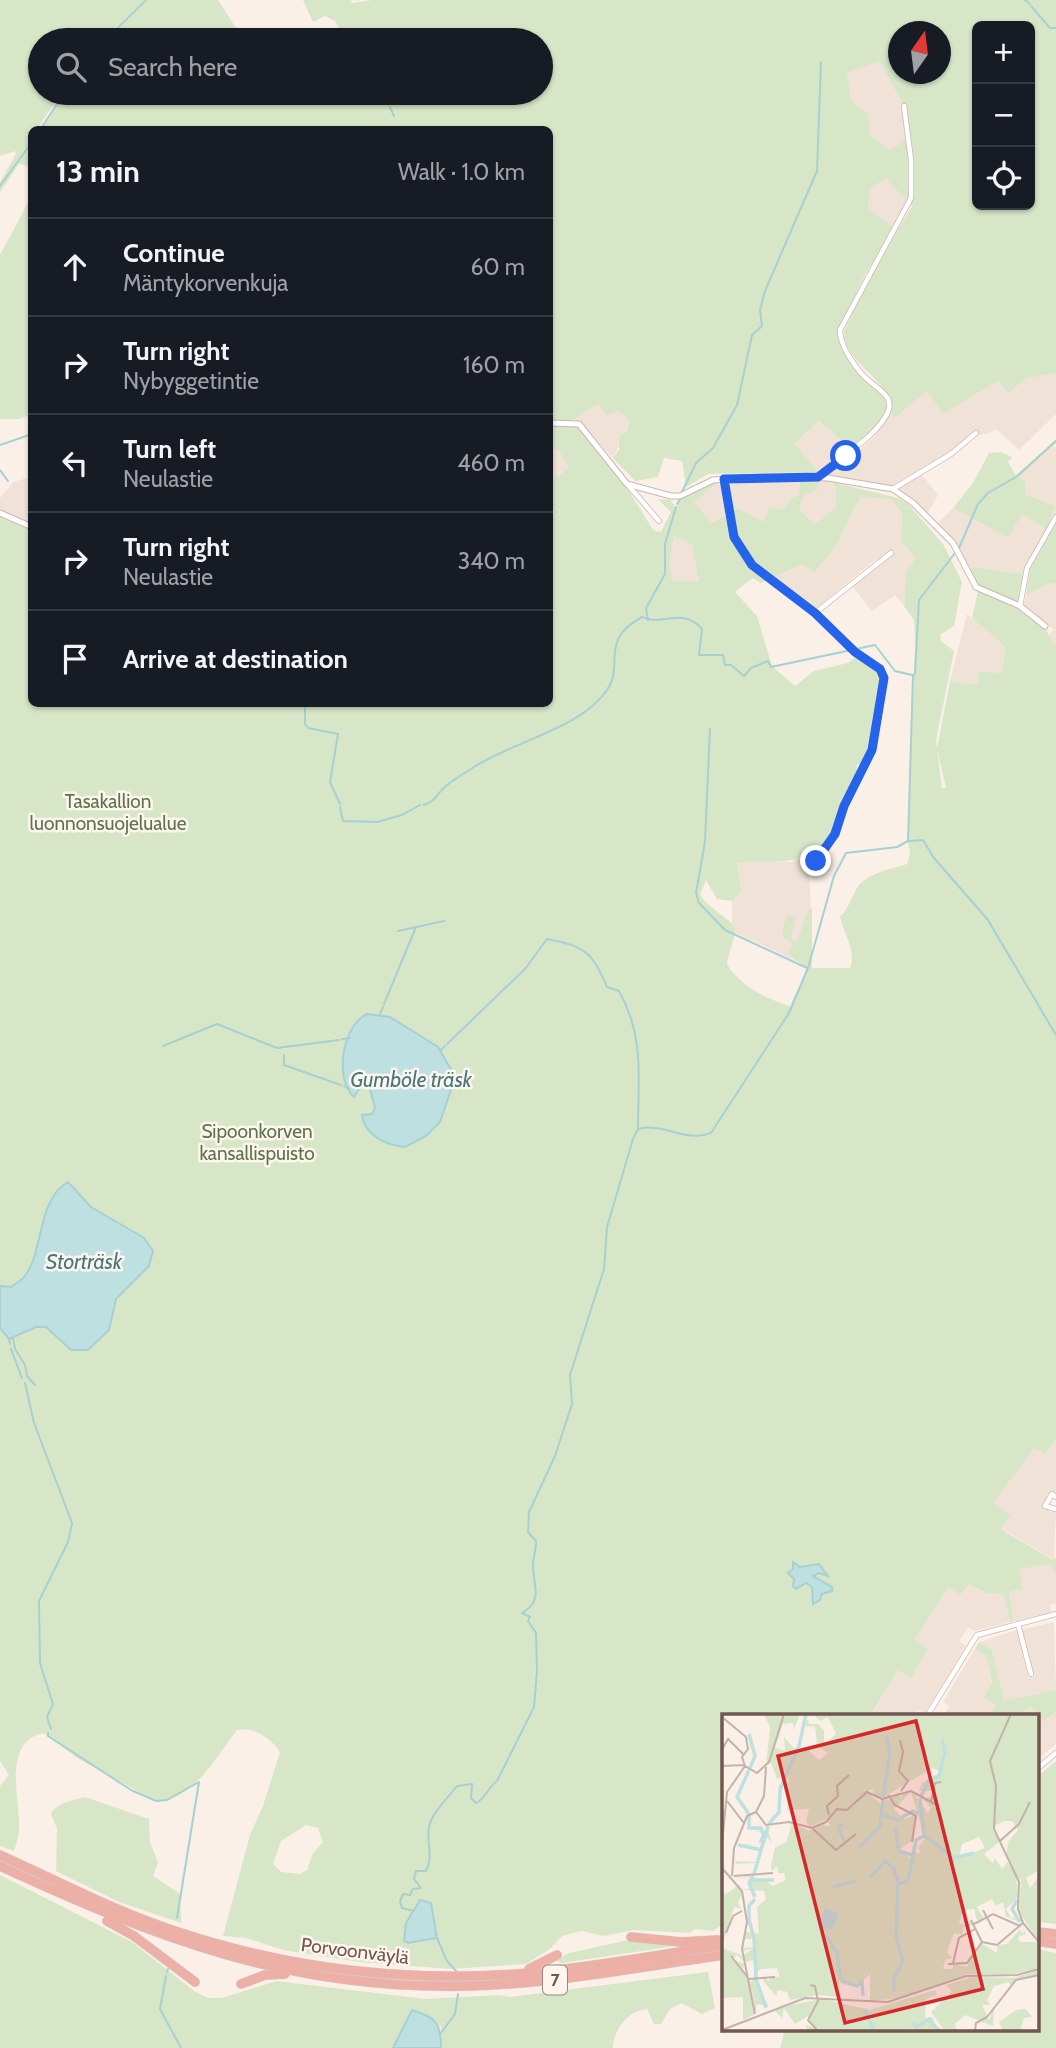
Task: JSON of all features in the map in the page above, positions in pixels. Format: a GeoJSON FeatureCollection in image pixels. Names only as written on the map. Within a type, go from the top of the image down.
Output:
{"type":"FeatureCollection","features":[{"type":"Feature","properties":{"kind":"highway","name":"Porvoonväylä"},"geometry":{"type":"LineString","coordinates":[[0,1855],[134,1915],[252,1953],[312,1965],[445,1976],[510,1974],[582,1967],[722,1942]]}},
{"type":"Feature","properties":{"kind":"highway","name":"Porvoonväylä"},"geometry":{"type":"LineString","coordinates":[[0,1866],[70,1898],[191,1946],[308,1973],[386,1983],[494,1985],[562,1979],[722,1955]]}},
{"type":"Feature","properties":{"kind":"highway"},"geometry":{"type":"LineString","coordinates":[[70,1898],[134,1936],[195,1982]]}},
{"type":"Feature","properties":{"kind":"highway"},"geometry":{"type":"LineString","coordinates":[[1038,1931],[1056,1934]]}},
{"type":"Feature","properties":{"kind":"highway"},"geometry":{"type":"LineString","coordinates":[[631,1937],[676,1942],[722,1942]]}},
{"type":"Feature","properties":{"kind":"highway"},"geometry":{"type":"LineString","coordinates":[[1038,1941],[1056,1944]]}},
{"type":"Feature","properties":{"kind":"highway"},"geometry":{"type":"LineString","coordinates":[[510,1974],[543,1964],[557,1955]]}},
{"type":"Feature","properties":{"kind":"highway"},"geometry":{"type":"LineString","coordinates":[[242,1984],[265,1975],[308,1973]]}},
{"type":"Feature","properties":{"kind":"street"},"geometry":{"type":"LineString","coordinates":[[818,477],[866,441],[890,406],[884,390],[860,373],[840,340],[840,330],[911,198],[911,160],[904,106]]}},
{"type":"Feature","properties":{"kind":"street"},"geometry":{"type":"LineString","coordinates":[[553,423],[573,422],[584,428],[659,522]]}},
{"type":"Feature","properties":{"kind":"street"},"geometry":{"type":"LineString","coordinates":[[893,489],[951,454],[976,433]]}},
{"type":"Feature","properties":{"kind":"street"},"geometry":{"type":"LineString","coordinates":[[627,484],[680,496],[713,480],[724,479],[818,477],[893,489],[921,510],[953,543],[976,587],[1020,606],[1045,626]]}},
{"type":"Feature","properties":{"kind":"street"},"geometry":{"type":"LineString","coordinates":[[724,479],[734,537],[760,573],[815,613],[853,649],[880,669],[884,678],[875,739],[830,843],[809,865]]}},
{"type":"Feature","properties":{"kind":"street"},"geometry":{"type":"LineString","coordinates":[[0,513],[28,525]]}},
{"type":"Feature","properties":{"kind":"street"},"geometry":{"type":"LineString","coordinates":[[1020,606],[1027,568],[1056,517]]}},
{"type":"Feature","properties":{"kind":"street"},"geometry":{"type":"LineString","coordinates":[[815,613],[891,553]]}},
{"type":"Feature","properties":{"kind":"street"},"geometry":{"type":"LineString","coordinates":[[1056,1497],[1052,1494],[1045,1506],[1056,1509]]}},
{"type":"Feature","properties":{"kind":"street"},"geometry":{"type":"LineString","coordinates":[[928,1714],[975,1636],[1056,1615]]}},
{"type":"Feature","properties":{"kind":"street"},"geometry":{"type":"LineString","coordinates":[[1018,1624],[1031,1674]]}},
{"type":"Feature","properties":{"kind":"street"},"geometry":{"type":"LineString","coordinates":[[1038,1768],[1056,1753]]}},
{"type":"Feature","properties":{"kind":"shaded area"},"geometry":{"type":"Polygon","coordinates":[[[880,60],[888,75],[888,84],[893,84],[901,100],[906,140],[881,158],[835,76],[880,60]]]}},
{"type":"Feature","properties":{"kind":"shaded area"},"geometry":{"type":"Polygon","coordinates":[[[886,178],[907,200],[895,228],[868,209],[871,187],[886,178]]]}},
{"type":"Feature","properties":{"kind":"shaded area"},"geometry":{"type":"Polygon","coordinates":[[[1049,372],[1056,373],[1056,414],[1019,450],[996,429],[978,435],[976,432],[959,446],[890,487],[825,474],[854,455],[874,437],[890,413],[896,417],[927,391],[943,414],[998,381],[1009,392],[1027,378],[1049,372]]]}},
{"type":"Feature","properties":{"kind":"shaded area"},"geometry":{"type":"Polygon","coordinates":[[[598,404],[619,410],[631,420],[613,458],[581,423],[573,420],[598,404]]]}},
{"type":"Feature","properties":{"kind":"shaded area"},"geometry":{"type":"Polygon","coordinates":[[[819,421],[853,450],[818,472],[795,443],[819,421]]]}},
{"type":"Feature","properties":{"kind":"shaded area"},"geometry":{"type":"Polygon","coordinates":[[[1053,446],[1056,448],[1056,514],[1052,518],[1055,506],[1025,494],[1019,478],[1053,446]]]}},
{"type":"Feature","properties":{"kind":"shaded area"},"geometry":{"type":"Polygon","coordinates":[[[553,449],[558,450],[569,467],[559,476],[553,477],[553,449]]]}},
{"type":"Feature","properties":{"kind":"shaded area"},"geometry":{"type":"Polygon","coordinates":[[[921,474],[938,495],[927,514],[898,489],[921,474]]]}},
{"type":"Feature","properties":{"kind":"shaded area"},"geometry":{"type":"Polygon","coordinates":[[[28,478],[28,523],[0,510],[0,498],[13,482],[28,478]]]}},
{"type":"Feature","properties":{"kind":"shaded area"},"geometry":{"type":"Polygon","coordinates":[[[819,479],[832,482],[836,487],[836,507],[815,524],[799,510],[805,494],[819,479]]]}},
{"type":"Feature","properties":{"kind":"shaded area"},"geometry":{"type":"Polygon","coordinates":[[[732,481],[800,481],[799,495],[791,498],[783,510],[768,516],[763,523],[738,508],[734,511],[729,485],[732,481]]]}},
{"type":"Feature","properties":{"kind":"shaded area"},"geometry":{"type":"Polygon","coordinates":[[[717,483],[723,486],[730,512],[712,523],[693,502],[717,483]]]}},
{"type":"Feature","properties":{"kind":"shaded area"},"geometry":{"type":"Polygon","coordinates":[[[860,497],[891,499],[902,513],[901,541],[916,559],[906,571],[904,606],[895,595],[872,611],[851,585],[878,562],[876,559],[814,610],[772,578],[803,564],[814,573],[836,546],[860,497]]]}},
{"type":"Feature","properties":{"kind":"shaded area"},"geometry":{"type":"Polygon","coordinates":[[[953,508],[1008,538],[1022,514],[1047,530],[1023,574],[975,567],[969,571],[961,551],[937,524],[953,508]]]}},
{"type":"Feature","properties":{"kind":"shaded area"},"geometry":{"type":"Polygon","coordinates":[[[674,536],[693,545],[699,581],[673,581],[669,562],[674,536]]]}},
{"type":"Feature","properties":{"kind":"shaded area"},"geometry":{"type":"Polygon","coordinates":[[[1051,583],[1056,584],[1056,643],[1053,644],[1049,634],[1054,630],[1023,606],[1026,595],[1051,583]]]}},
{"type":"Feature","properties":{"kind":"shaded area"},"geometry":{"type":"Polygon","coordinates":[[[967,614],[1005,647],[1002,673],[980,672],[977,685],[950,681],[967,614]]]}},
{"type":"Feature","properties":{"kind":"shaded area"},"geometry":{"type":"Polygon","coordinates":[[[801,857],[807,860],[810,884],[812,968],[734,932],[732,922],[732,901],[742,889],[737,863],[753,860],[791,862],[801,857]]]}},
{"type":"Feature","properties":{"kind":"shaded area"},"geometry":{"type":"Polygon","coordinates":[[[1056,1440],[1056,1493],[1051,1491],[1042,1506],[1051,1512],[1056,1511],[1054,1560],[1001,1528],[992,1503],[1034,1447],[1056,1440]]]}},
{"type":"Feature","properties":{"kind":"shaded area"},"geometry":{"type":"Polygon","coordinates":[[[1051,1564],[1056,1575],[1056,1604],[1050,1605],[1051,1612],[1014,1621],[1009,1592],[1023,1589],[1019,1569],[1051,1564]]]}},
{"type":"Feature","properties":{"kind":"shaded area"},"geometry":{"type":"Polygon","coordinates":[[[968,1584],[986,1593],[1003,1594],[1010,1622],[975,1631],[968,1627],[959,1641],[966,1646],[925,1713],[918,1710],[915,1714],[872,1714],[898,1670],[911,1677],[928,1649],[914,1640],[948,1587],[968,1584]]]}},
{"type":"Feature","properties":{"kind":"shaded area"},"geometry":{"type":"Polygon","coordinates":[[[1054,1622],[1056,1690],[1004,1702],[992,1650],[979,1642],[1017,1630],[1028,1678],[1035,1677],[1021,1630],[1054,1622]]]}},
{"type":"Feature","properties":{"kind":"shaded area"},"geometry":{"type":"Polygon","coordinates":[[[975,1649],[986,1656],[996,1705],[991,1714],[945,1714],[949,1706],[943,1702],[975,1649]]]}},
{"type":"Feature","properties":{"kind":"shaded area"},"geometry":{"type":"Polygon","coordinates":[[[1031,1707],[1038,1714],[1022,1714],[1031,1707]]]}},
{"type":"Feature","properties":{"kind":"shaded area"},"geometry":{"type":"Polygon","coordinates":[[[1056,1712],[1056,1744],[1041,1756],[1038,1752],[1038,1715],[1044,1721],[1056,1712]]]}},
{"type":"Feature","properties":{"kind":"green space"},"geometry":{"type":"Polygon","coordinates":[[[0,0],[145,0],[115,28],[28,28],[28,105],[54,105],[39,126],[28,126],[28,166],[19,164],[0,192],[0,182],[16,154],[15,151],[0,156],[0,0]]]}},
{"type":"Feature","properties":{"kind":"green space"},"geometry":{"type":"Polygon","coordinates":[[[146,0],[218,0],[236,28],[118,28],[146,0]]]}},
{"type":"Feature","properties":{"kind":"green space"},"geometry":{"type":"Polygon","coordinates":[[[303,0],[351,0],[352,3],[372,0],[1056,0],[1056,373],[1027,378],[1008,393],[998,381],[943,414],[927,391],[896,417],[890,413],[889,401],[884,391],[851,353],[844,331],[871,275],[912,206],[886,179],[871,187],[868,209],[895,228],[866,273],[839,329],[839,340],[860,374],[882,390],[888,400],[888,411],[853,450],[819,421],[795,443],[818,472],[708,474],[686,487],[682,461],[664,458],[658,477],[635,481],[613,458],[619,450],[619,436],[626,432],[630,420],[619,411],[606,415],[598,404],[573,420],[553,420],[553,126],[43,126],[56,105],[553,105],[553,28],[339,28],[335,21],[325,16],[313,22],[303,0]],[[888,21],[888,76],[880,61],[847,73],[851,100],[868,114],[870,135],[890,150],[907,139],[903,105],[892,84],[951,84],[951,21],[888,21]]]}},
{"type":"Feature","properties":{"kind":"green space"},"geometry":{"type":"Polygon","coordinates":[[[28,203],[28,415],[20,419],[0,419],[0,255],[28,203]]]}},
{"type":"Feature","properties":{"kind":"green space"},"geometry":{"type":"Polygon","coordinates":[[[553,425],[578,426],[626,486],[653,530],[661,532],[671,512],[658,499],[670,500],[677,509],[678,500],[713,482],[717,483],[694,502],[712,523],[738,508],[764,522],[769,507],[783,510],[791,498],[799,495],[800,481],[819,479],[817,490],[805,494],[799,510],[815,524],[836,507],[836,487],[832,482],[898,498],[908,504],[943,544],[962,582],[954,626],[940,635],[941,641],[954,651],[936,740],[937,749],[950,681],[977,685],[979,671],[1002,673],[1005,647],[972,618],[978,591],[1032,617],[1048,633],[1053,644],[1056,643],[1056,1440],[1045,1454],[1034,1448],[993,1503],[1010,1515],[1001,1529],[1053,1560],[1056,1558],[1056,1575],[1051,1564],[1019,1569],[1023,1589],[1009,1592],[1014,1621],[1010,1622],[1003,1594],[986,1593],[969,1584],[960,1595],[948,1587],[915,1639],[928,1649],[911,1678],[898,1670],[872,1714],[722,1714],[722,1925],[713,1931],[695,1929],[690,1933],[634,1930],[603,1936],[582,1931],[562,1936],[550,1949],[526,1964],[450,1969],[359,1962],[283,1950],[246,1938],[223,1936],[250,1835],[263,1806],[280,1752],[267,1738],[256,1732],[237,1730],[193,1785],[170,1799],[156,1801],[79,1759],[43,1733],[30,1739],[17,1760],[19,1830],[14,1851],[0,1846],[0,1786],[9,1775],[0,1761],[0,516],[28,529],[28,707],[553,707],[553,477],[559,476],[569,467],[558,450],[553,449],[553,425]],[[860,497],[836,546],[814,573],[803,564],[761,583],[753,578],[735,592],[757,616],[772,666],[795,686],[814,671],[848,663],[859,655],[882,676],[872,743],[861,765],[857,764],[823,850],[807,860],[801,857],[787,861],[737,863],[742,890],[732,901],[717,899],[706,880],[700,894],[708,905],[734,926],[735,934],[727,964],[732,972],[754,990],[790,1006],[807,969],[788,954],[792,943],[783,937],[783,926],[788,915],[795,918],[791,940],[797,942],[808,910],[812,908],[812,968],[850,968],[851,950],[840,917],[861,883],[880,872],[907,864],[910,854],[908,841],[915,646],[914,620],[904,606],[906,571],[916,559],[901,541],[902,513],[891,499],[860,497]],[[674,536],[669,562],[673,581],[699,581],[692,545],[674,536]],[[937,750],[942,788],[946,788],[937,750]],[[796,1564],[792,1576],[800,1585],[806,1583],[813,1587],[812,1602],[832,1587],[812,1575],[819,1573],[822,1567],[819,1564],[800,1567],[796,1564]],[[306,1825],[281,1841],[273,1864],[281,1872],[300,1874],[307,1870],[313,1853],[323,1842],[318,1828],[306,1825]],[[429,1901],[406,1923],[408,1943],[421,1942],[437,1931],[429,1901]]]}},
{"type":"Feature","properties":{"kind":"green space"},"geometry":{"type":"Polygon","coordinates":[[[1056,439],[1056,443],[1019,478],[1025,482],[1025,494],[1055,506],[1047,530],[1022,514],[1008,538],[953,508],[973,483],[989,453],[1001,452],[1012,457],[1008,462],[1016,476],[1056,439]]]}},
{"type":"Feature","properties":{"kind":"green space"},"geometry":{"type":"Polygon","coordinates":[[[1056,523],[1056,584],[1051,583],[1026,595],[1030,568],[1056,523]]]}},
{"type":"Feature","properties":{"kind":"green space"},"geometry":{"type":"Polygon","coordinates":[[[974,567],[1023,574],[1019,602],[988,591],[973,581],[969,571],[974,567]]]}},
{"type":"Feature","properties":{"kind":"green space"},"geometry":{"type":"Polygon","coordinates":[[[979,1642],[992,1650],[1004,1701],[1056,1690],[1056,1712],[1044,1721],[1031,1707],[1021,1714],[991,1714],[996,1705],[984,1698],[992,1682],[986,1656],[975,1649],[979,1642]]]}},
{"type":"Feature","properties":{"kind":"green space"},"geometry":{"type":"Polygon","coordinates":[[[1056,1761],[1056,1924],[1038,1922],[1038,1776],[1056,1761]]]}},
{"type":"Feature","properties":{"kind":"green space"},"geometry":{"type":"Polygon","coordinates":[[[85,1797],[149,1819],[150,1842],[158,1863],[153,1876],[180,1894],[181,1923],[119,1902],[56,1871],[57,1829],[51,1814],[61,1805],[85,1797]]]}},
{"type":"Feature","properties":{"kind":"green space"},"geometry":{"type":"Polygon","coordinates":[[[0,1875],[132,1942],[194,1991],[208,1998],[222,1998],[276,1981],[426,1999],[499,1995],[510,1997],[708,1972],[715,2008],[702,2014],[681,2003],[670,2009],[661,2024],[654,2024],[647,2009],[640,2010],[628,2017],[619,2027],[613,2048],[441,2048],[441,2026],[405,2025],[393,2048],[0,2048],[0,1875]]]}},
{"type":"Feature","properties":{"kind":"green space"},"geometry":{"type":"Polygon","coordinates":[[[638,1938],[675,1946],[562,1963],[556,1961],[569,1953],[638,1938]]]}},
{"type":"Feature","properties":{"kind":"green space"},"geometry":{"type":"Polygon","coordinates":[[[1038,1949],[1056,1953],[1056,2048],[780,2048],[785,2030],[1038,2030],[1038,1949]]]}},
{"type":"Feature","properties":{"kind":"water","name":"Gumböle träsk"},"geometry":{"type":"Polygon","coordinates":[[[367,1014],[390,1017],[438,1047],[452,1071],[452,1087],[440,1122],[426,1136],[405,1147],[384,1142],[367,1129],[362,1115],[372,1114],[375,1108],[369,1086],[361,1086],[354,1097],[344,1078],[347,1041],[358,1020],[367,1014]]]}},
{"type":"Feature","properties":{"kind":"water","name":"Storträsk"},"geometry":{"type":"Polygon","coordinates":[[[68,1182],[91,1207],[144,1238],[153,1251],[149,1266],[116,1299],[109,1330],[88,1350],[71,1350],[46,1327],[36,1327],[9,1339],[0,1328],[0,1286],[11,1287],[24,1277],[35,1255],[50,1201],[68,1182]]]}},
{"type":"Feature","properties":{"kind":"water"},"geometry":{"type":"Polygon","coordinates":[[[793,1562],[800,1567],[819,1564],[828,1576],[819,1573],[813,1576],[832,1587],[832,1591],[822,1594],[820,1600],[813,1604],[812,1587],[806,1583],[796,1589],[793,1586],[794,1579],[788,1573],[793,1569],[793,1562]]]}},
{"type":"Feature","properties":{"kind":"water"},"geometry":{"type":"Polygon","coordinates":[[[420,1900],[431,1903],[437,1938],[408,1943],[404,1941],[406,1923],[420,1900]]]}},
{"type":"Feature","properties":{"kind":"water"},"geometry":{"type":"Polygon","coordinates":[[[412,2010],[435,2022],[440,2032],[441,2048],[393,2048],[412,2010]]]}},
{"type":"Feature","properties":{"kind":"waterway"},"geometry":{"type":"LineString","coordinates":[[117,28],[146,0]]}},
{"type":"Feature","properties":{"kind":"waterway"},"geometry":{"type":"LineString","coordinates":[[1025,0],[1030,4]]}},
{"type":"Feature","properties":{"kind":"waterway"},"geometry":{"type":"LineString","coordinates":[[1031,6],[1050,28],[1056,28]]}},
{"type":"Feature","properties":{"kind":"waterway"},"geometry":{"type":"LineString","coordinates":[[682,492],[696,463],[713,448],[737,405],[752,335],[762,326],[760,310],[765,291],[817,171],[821,62]]}},
{"type":"Feature","properties":{"kind":"waterway"},"geometry":{"type":"LineString","coordinates":[[43,126],[56,105]]}},
{"type":"Feature","properties":{"kind":"waterway"},"geometry":{"type":"LineString","coordinates":[[390,107],[394,116]]}},
{"type":"Feature","properties":{"kind":"waterway"},"geometry":{"type":"LineString","coordinates":[[0,186],[28,148]]}},
{"type":"Feature","properties":{"kind":"waterway"},"geometry":{"type":"LineString","coordinates":[[0,445],[28,435]]}},
{"type":"Feature","properties":{"kind":"waterway"},"geometry":{"type":"LineString","coordinates":[[959,548],[978,504],[988,493],[1016,477],[1056,441]]}},
{"type":"Feature","properties":{"kind":"waterway"},"geometry":{"type":"LineString","coordinates":[[0,470],[8,481]]}},
{"type":"Feature","properties":{"kind":"waterway"},"geometry":{"type":"LineString","coordinates":[[677,504],[681,498]]}},
{"type":"Feature","properties":{"kind":"waterway"},"geometry":{"type":"LineString","coordinates":[[648,620],[646,608],[665,574],[665,544],[676,507]]}},
{"type":"Feature","properties":{"kind":"waterway"},"geometry":{"type":"LineString","coordinates":[[414,1911],[402,1908],[400,1901],[403,1894],[410,1895],[413,1889],[421,1888],[414,1879],[416,1871],[426,1871],[428,1865],[428,1833],[433,1816],[457,1786],[472,1784],[471,1798],[476,1803],[482,1798],[497,1781],[534,1707],[536,1633],[528,1621],[530,1617],[522,1613],[533,1603],[536,1591],[533,1571],[536,1541],[528,1532],[529,1512],[555,1456],[572,1404],[570,1375],[604,1269],[607,1227],[633,1139],[638,1129],[648,1128],[692,1136],[711,1133],[789,1013],[808,968],[834,876],[846,853],[897,847],[908,841],[913,676],[919,600],[955,553]]}},
{"type":"Feature","properties":{"kind":"waterway"},"geometry":{"type":"LineString","coordinates":[[424,805],[474,767],[564,724],[596,703],[612,680],[616,644],[620,635],[642,617],[657,620],[680,618],[694,622],[702,629],[699,655],[723,655],[725,665],[731,665],[744,676],[751,668],[768,661],[771,667],[875,645],[895,671],[912,675]]}},
{"type":"Feature","properties":{"kind":"waterway"},"geometry":{"type":"LineString","coordinates":[[305,707],[305,724],[308,728],[338,734],[330,782],[340,804]]}},
{"type":"Feature","properties":{"kind":"waterway"},"geometry":{"type":"LineString","coordinates":[[710,729],[705,842],[696,893],[699,903],[725,930],[807,968]]}},
{"type":"Feature","properties":{"kind":"waterway"},"geometry":{"type":"LineString","coordinates":[[340,807],[343,821],[377,822],[402,815],[420,805]]}},
{"type":"Feature","properties":{"kind":"waterway"},"geometry":{"type":"LineString","coordinates":[[909,841],[923,840],[934,858],[988,920],[1056,1035]]}},
{"type":"Feature","properties":{"kind":"waterway"},"geometry":{"type":"LineString","coordinates":[[398,931],[444,921]]}},
{"type":"Feature","properties":{"kind":"waterway"},"geometry":{"type":"LineString","coordinates":[[384,1004],[416,927]]}},
{"type":"Feature","properties":{"kind":"waterway"},"geometry":{"type":"LineString","coordinates":[[447,1044],[525,969],[547,939],[578,948],[591,958],[607,987],[619,991],[633,1025],[639,1075],[638,1129]]}},
{"type":"Feature","properties":{"kind":"waterway"},"geometry":{"type":"LineString","coordinates":[[380,1014],[383,1007]]}},
{"type":"Feature","properties":{"kind":"waterway"},"geometry":{"type":"LineString","coordinates":[[163,1046],[217,1024],[277,1048],[339,1040]]}},
{"type":"Feature","properties":{"kind":"waterway"},"geometry":{"type":"LineString","coordinates":[[342,1039],[350,1038]]}},
{"type":"Feature","properties":{"kind":"waterway"},"geometry":{"type":"LineString","coordinates":[[441,1050],[445,1046]]}},
{"type":"Feature","properties":{"kind":"waterway"},"geometry":{"type":"LineString","coordinates":[[284,1055],[284,1065],[341,1085]]}},
{"type":"Feature","properties":{"kind":"waterway"},"geometry":{"type":"LineString","coordinates":[[344,1086],[348,1088]]}},
{"type":"Feature","properties":{"kind":"waterway"},"geometry":{"type":"LineString","coordinates":[[13,1338],[27,1376],[35,1385]]}},
{"type":"Feature","properties":{"kind":"waterway"},"geometry":{"type":"LineString","coordinates":[[9,1339],[10,1344]]}},
{"type":"Feature","properties":{"kind":"waterway"},"geometry":{"type":"LineString","coordinates":[[11,1349],[22,1378]]}},
{"type":"Feature","properties":{"kind":"waterway"},"geometry":{"type":"LineString","coordinates":[[25,1383],[34,1423],[72,1523],[68,1542],[39,1601],[40,1663],[53,1704],[47,1717],[51,1729]]}},
{"type":"Feature","properties":{"kind":"waterway"},"geometry":{"type":"LineString","coordinates":[[48,1733],[48,1736],[131,1790],[156,1801],[167,1800],[199,1782],[177,1918]]}},
{"type":"Feature","properties":{"kind":"waterway"},"geometry":{"type":"LineString","coordinates":[[437,1938],[447,1961],[457,1972]]}},
{"type":"Feature","properties":{"kind":"waterway"},"geometry":{"type":"LineString","coordinates":[[166,1976],[160,2009],[181,2048]]}},
{"type":"Feature","properties":{"kind":"waterway"},"geometry":{"type":"LineString","coordinates":[[441,2033],[455,2014],[458,1994]]}},
{"type":"Feature","properties":{"kind":"route"},"geometry":{"type":"LineString","coordinates":[[816,861],[835,834],[850,791],[872,750],[884,678],[880,669],[855,652],[815,613],[752,565],[734,537],[732,510],[724,479],[818,477],[846,456]]}},
{"type":"Feature","properties":{"kind":"park label","name":"Tasakallion luonnonsuojelualue"},"geometry":{"type":"Point","coordinates":[108,812]}},
{"type":"Feature","properties":{"kind":"park label","name":"Sipoonkorven kansallispuisto"},"geometry":{"type":"Point","coordinates":[257,1142]}}]}
